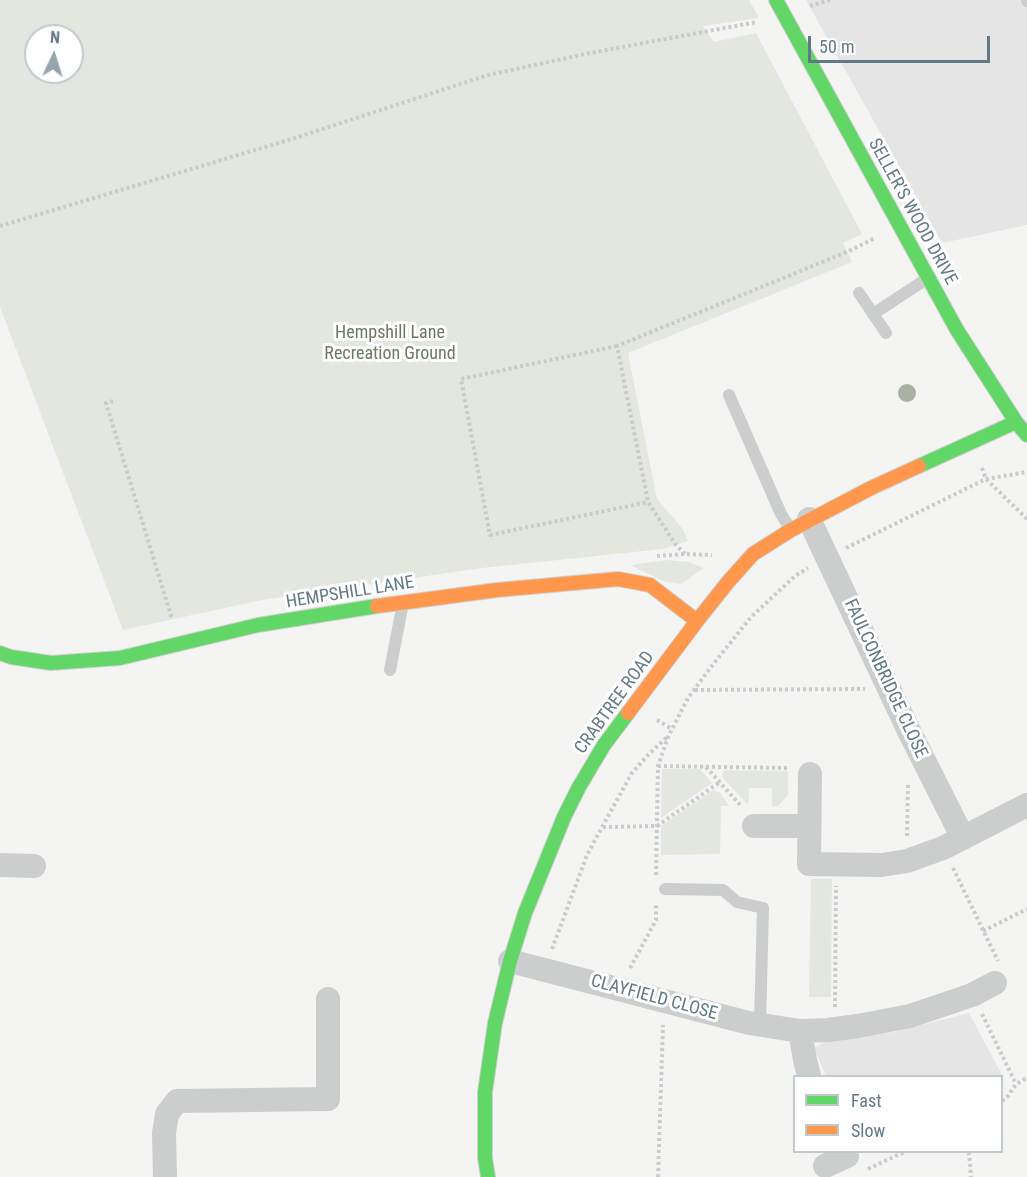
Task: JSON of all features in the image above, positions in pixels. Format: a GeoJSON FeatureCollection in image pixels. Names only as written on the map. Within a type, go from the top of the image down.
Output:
{"type":"FeatureCollection","features":[{"type":"Feature","properties":{"kind":"street","name":"SELLER'S WOOD DRIVE"},"geometry":{"type":"LineString","coordinates":[[776,0],[957,330],[1016,422],[1027,435]]}},
{"type":"Feature","properties":{"kind":"street","name":"CRABTREE ROAD"},"geometry":{"type":"LineString","coordinates":[[488,1177],[485,1158],[485,1092],[495,1023],[510,961],[525,913],[564,817],[604,746],[697,621],[753,554],[800,524],[871,488],[1016,422]]}},
{"type":"Feature","properties":{"kind":"street","name":"FAULCONBRIDGE CLOSE"},"geometry":{"type":"LineString","coordinates":[[800,524],[828,557],[890,689],[953,843]]}},
{"type":"Feature","properties":{"kind":"street","name":"HEMPSHILL LANE"},"geometry":{"type":"LineString","coordinates":[[0,653],[11,657],[51,663],[120,658],[258,625],[403,602],[618,579],[650,585],[697,621]]}},
{"type":"Feature","properties":{"kind":"street"},"geometry":{"type":"LineString","coordinates":[[810,774],[809,864],[882,865],[907,861],[953,843],[1027,805]]}},
{"type":"Feature","properties":{"kind":"street"},"geometry":{"type":"LineString","coordinates":[[754,826],[809,826]]}},
{"type":"Feature","properties":{"kind":"street"},"geometry":{"type":"LineString","coordinates":[[0,865],[34,866]]}},
{"type":"Feature","properties":{"kind":"street","name":"CLAYFIELD CLOSE"},"geometry":{"type":"LineString","coordinates":[[510,961],[760,1025],[800,1031],[858,1026],[910,1016],[972,995],[995,983]]}},
{"type":"Feature","properties":{"kind":"street"},"geometry":{"type":"LineString","coordinates":[[165,1177],[164,1133],[167,1114],[177,1101],[328,1099],[328,999]]}},
{"type":"Feature","properties":{"kind":"street"},"geometry":{"type":"LineString","coordinates":[[800,1031],[809,1075]]}},
{"type":"Feature","properties":{"kind":"lane"},"geometry":{"type":"LineString","coordinates":[[873,314],[928,278]]}},
{"type":"Feature","properties":{"kind":"lane"},"geometry":{"type":"LineString","coordinates":[[859,293],[886,333]]}},
{"type":"Feature","properties":{"kind":"lane"},"geometry":{"type":"LineString","coordinates":[[729,395],[782,514],[800,524]]}},
{"type":"Feature","properties":{"kind":"lane"},"geometry":{"type":"LineString","coordinates":[[390,670],[403,602]]}},
{"type":"Feature","properties":{"kind":"lane"},"geometry":{"type":"LineString","coordinates":[[665,889],[723,890],[737,902],[763,908],[760,1025]]}},
{"type":"Feature","properties":{"kind":"path"},"geometry":{"type":"LineString","coordinates":[[0,226],[292,138],[488,75],[590,53],[784,17]]}},
{"type":"Feature","properties":{"kind":"path"},"geometry":{"type":"LineString","coordinates":[[648,502],[490,535],[461,379],[617,346],[847,252],[899,224]]}},
{"type":"Feature","properties":{"kind":"path"},"geometry":{"type":"LineString","coordinates":[[617,346],[648,502],[685,554]]}},
{"type":"Feature","properties":{"kind":"path"},"geometry":{"type":"LineString","coordinates":[[113,401],[106,403],[180,644]]}},
{"type":"Feature","properties":{"kind":"path"},"geometry":{"type":"LineString","coordinates":[[973,442],[986,479],[1027,519]]}},
{"type":"Feature","properties":{"kind":"path"},"geometry":{"type":"LineString","coordinates":[[656,878],[658,766],[668,737],[688,698],[752,617],[795,576],[828,557],[986,479],[1027,472]]}},
{"type":"Feature","properties":{"kind":"path"},"geometry":{"type":"LineString","coordinates":[[695,690],[890,689]]}},
{"type":"Feature","properties":{"kind":"path"},"geometry":{"type":"LineString","coordinates":[[544,970],[587,855],[632,773],[668,737]]}},
{"type":"Feature","properties":{"kind":"path"},"geometry":{"type":"LineString","coordinates":[[658,766],[802,768],[810,774]]}},
{"type":"Feature","properties":{"kind":"path"},"geometry":{"type":"LineString","coordinates":[[705,766],[744,809],[754,826]]}},
{"type":"Feature","properties":{"kind":"path"},"geometry":{"type":"LineString","coordinates":[[907,861],[908,777]]}},
{"type":"Feature","properties":{"kind":"path"},"geometry":{"type":"LineString","coordinates":[[602,827],[657,825],[720,782]]}},
{"type":"Feature","properties":{"kind":"path"},"geometry":{"type":"LineString","coordinates":[[953,843],[983,931],[1000,965],[995,983]]}},
{"type":"Feature","properties":{"kind":"path"},"geometry":{"type":"LineString","coordinates":[[835,1029],[836,864]]}},
{"type":"Feature","properties":{"kind":"path"},"geometry":{"type":"LineString","coordinates":[[617,988],[656,920],[656,899]]}},
{"type":"Feature","properties":{"kind":"path"},"geometry":{"type":"LineString","coordinates":[[983,931],[1027,909]]}},
{"type":"Feature","properties":{"kind":"path"},"geometry":{"type":"LineString","coordinates":[[972,995],[1016,1084]]}},
{"type":"Feature","properties":{"kind":"path"},"geometry":{"type":"LineString","coordinates":[[658,1177],[664,1001]]}},
{"type":"Feature","properties":{"kind":"path"},"geometry":{"type":"LineString","coordinates":[[1003,1100],[1016,1084],[1027,1078]]}},
{"type":"Feature","properties":{"kind":"path"},"geometry":{"type":"LineString","coordinates":[[866,1170],[902,1153]]}},
{"type":"Feature","properties":{"kind":"path"},"geometry":{"type":"LineString","coordinates":[[969,1153],[971,1177]]}},
{"type":"Feature","properties":{"kind":"shaded area"},"geometry":{"type":"Polygon","coordinates":[[[806,0],[1027,0],[1027,225],[942,243],[806,0]]]}},
{"type":"Feature","properties":{"kind":"shaded area"},"geometry":{"type":"Polygon","coordinates":[[[969,1013],[1002,1075],[826,1075],[814,1048],[831,1039],[889,1033],[969,1013]]]}},
{"type":"Feature","properties":{"kind":"green space","name":"Hempshill Lane Recreation Ground"},"geometry":{"type":"Polygon","coordinates":[[[0,0],[749,0],[759,18],[703,26],[714,42],[756,33],[862,234],[843,243],[852,262],[628,353],[657,499],[682,528],[688,541],[663,549],[482,568],[262,600],[123,630],[0,307],[0,0]]]}},
{"type":"Feature","properties":{"kind":"green space"},"geometry":{"type":"Polygon","coordinates":[[[668,560],[688,562],[704,568],[681,584],[665,582],[630,565],[668,560]]]}},
{"type":"Feature","properties":{"kind":"green space"},"geometry":{"type":"Polygon","coordinates":[[[662,769],[700,769],[712,783],[661,818],[662,769]]]}},
{"type":"Feature","properties":{"kind":"green space"},"geometry":{"type":"Polygon","coordinates":[[[724,770],[788,771],[788,795],[778,806],[772,807],[772,788],[749,788],[748,805],[724,779],[722,774],[724,770]]]}},
{"type":"Feature","properties":{"kind":"green space"},"geometry":{"type":"Polygon","coordinates":[[[713,790],[720,793],[729,806],[721,806],[720,854],[661,855],[661,826],[713,790]]]}},
{"type":"Feature","properties":{"kind":"green space"},"geometry":{"type":"Polygon","coordinates":[[[811,879],[832,879],[831,997],[809,997],[811,879]]]}},
{"type":"Feature","properties":{"kind":"traffic: fast"},"geometry":{"type":"LineString","coordinates":[[776,0],[957,330],[1016,422],[1027,435]]}},
{"type":"Feature","properties":{"kind":"traffic: fast"},"geometry":{"type":"LineString","coordinates":[[919,466],[1016,422]]}},
{"type":"Feature","properties":{"kind":"traffic: fast"},"geometry":{"type":"LineString","coordinates":[[0,653],[11,657],[51,663],[120,658],[258,625],[377,606]]}},
{"type":"Feature","properties":{"kind":"traffic: fast"},"geometry":{"type":"LineString","coordinates":[[488,1177],[485,1158],[485,1092],[495,1023],[510,961],[525,913],[564,817],[604,745],[628,713]]}},
{"type":"Feature","properties":{"kind":"traffic: slow"},"geometry":{"type":"LineString","coordinates":[[628,713],[697,621],[753,554],[791,530],[919,466]]}},
{"type":"Feature","properties":{"kind":"traffic: slow"},"geometry":{"type":"LineString","coordinates":[[377,606],[497,590],[618,579],[650,585],[697,621]]}}]}
